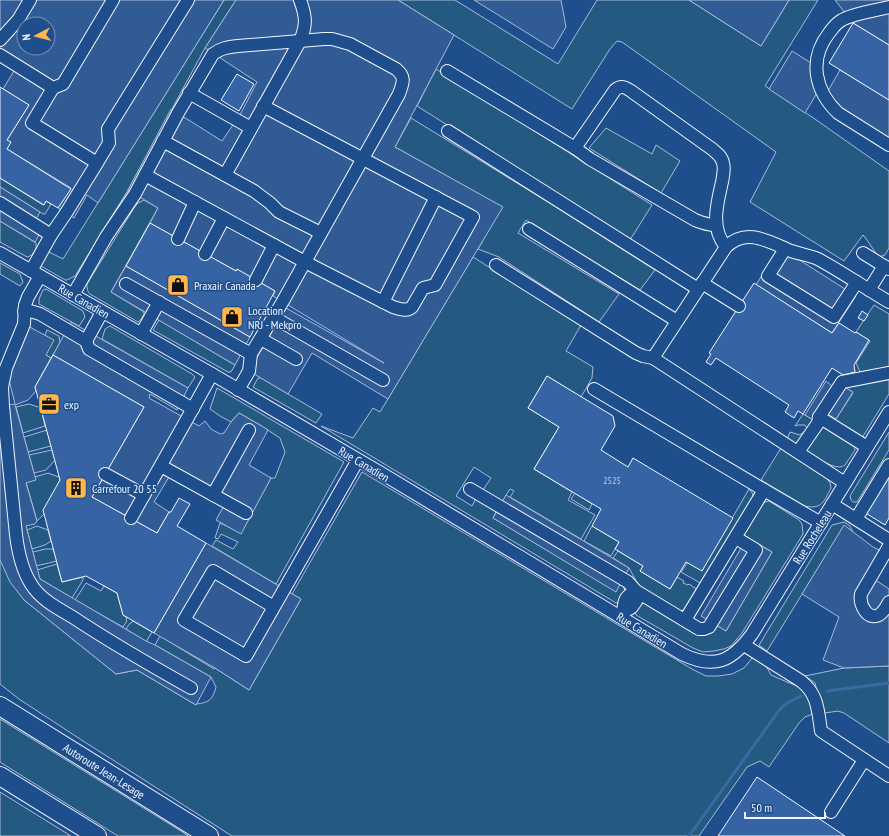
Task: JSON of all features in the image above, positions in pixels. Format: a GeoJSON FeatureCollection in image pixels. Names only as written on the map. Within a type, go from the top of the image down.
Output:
{"type":"FeatureCollection","features":[{"type":"Feature","properties":{"kind":"highway","name":"Autoroute Jean-Lesage"},"geometry":{"type":"LineString","coordinates":[[0,706],[209,836]]}},
{"type":"Feature","properties":{"kind":"highway"},"geometry":{"type":"LineString","coordinates":[[0,776],[97,836]]}},
{"type":"Feature","properties":{"kind":"street"},"geometry":{"type":"LineString","coordinates":[[0,40],[18,20],[30,0]]}},
{"type":"Feature","properties":{"kind":"street"},"geometry":{"type":"LineString","coordinates":[[97,163],[32,123],[53,88],[63,84],[113,0]]}},
{"type":"Feature","properties":{"kind":"street"},"geometry":{"type":"LineString","coordinates":[[188,0],[108,129],[109,143],[66,214],[51,234],[35,273],[25,305],[24,324],[6,368],[2,387],[16,535],[20,554],[31,585],[36,591],[58,608],[93,631],[191,688]]}},
{"type":"Feature","properties":{"kind":"street"},"geometry":{"type":"LineString","coordinates":[[225,175],[304,32],[305,22],[300,0]]}},
{"type":"Feature","properties":{"kind":"street"},"geometry":{"type":"LineString","coordinates":[[889,7],[842,19],[835,25],[820,47],[816,66],[820,88],[832,107],[838,113],[889,145]]}},
{"type":"Feature","properties":{"kind":"street"},"geometry":{"type":"LineString","coordinates":[[73,295],[106,237],[135,194],[189,93],[213,54],[218,50],[238,46],[324,39],[350,44],[396,69],[401,73],[403,78],[399,94],[305,262],[251,354],[249,371],[238,390]]}},
{"type":"Feature","properties":{"kind":"street"},"geometry":{"type":"LineString","coordinates":[[0,55],[53,88]]}},
{"type":"Feature","properties":{"kind":"street"},"geometry":{"type":"LineString","coordinates":[[447,70],[575,148],[590,159],[694,220],[702,224],[716,225]]}},
{"type":"Feature","properties":{"kind":"street"},"geometry":{"type":"LineString","coordinates":[[575,148],[615,90],[622,87],[626,88],[712,149],[721,158],[724,165],[724,173],[716,205],[716,225],[721,242],[726,247]]}},
{"type":"Feature","properties":{"kind":"street"},"geometry":{"type":"LineString","coordinates":[[189,93],[227,110],[251,128]]}},
{"type":"Feature","properties":{"kind":"street"},"geometry":{"type":"LineString","coordinates":[[145,175],[305,262],[383,302],[400,309],[410,309],[422,288],[435,285],[473,216],[263,106]]}},
{"type":"Feature","properties":{"kind":"street"},"geometry":{"type":"LineString","coordinates":[[448,131],[700,286],[739,306]]}},
{"type":"Feature","properties":{"kind":"street"},"geometry":{"type":"LineString","coordinates":[[163,141],[254,191],[279,212],[321,233]]}},
{"type":"Feature","properties":{"kind":"street"},"geometry":{"type":"LineString","coordinates":[[383,302],[436,197]]}},
{"type":"Feature","properties":{"kind":"street"},"geometry":{"type":"LineString","coordinates":[[178,238],[195,202]]}},
{"type":"Feature","properties":{"kind":"street"},"geometry":{"type":"LineString","coordinates":[[0,204],[51,234]]}},
{"type":"Feature","properties":{"kind":"street"},"geometry":{"type":"LineString","coordinates":[[205,254],[224,218]]}},
{"type":"Feature","properties":{"kind":"street"},"geometry":{"type":"LineString","coordinates":[[529,229],[677,321]]}},
{"type":"Feature","properties":{"kind":"street"},"geometry":{"type":"LineString","coordinates":[[653,358],[726,247],[735,240],[743,238],[751,237],[763,239],[817,259],[889,302]]}},
{"type":"Feature","properties":{"kind":"street"},"geometry":{"type":"LineString","coordinates":[[256,280],[274,245]]}},
{"type":"Feature","properties":{"kind":"street"},"geometry":{"type":"LineString","coordinates":[[785,248],[768,276],[834,317],[856,282]]}},
{"type":"Feature","properties":{"kind":"street","name":"Rue Canadien"},"geometry":{"type":"LineString","coordinates":[[0,253],[212,374],[622,614],[682,654],[696,660],[711,662],[730,657]]}},
{"type":"Feature","properties":{"kind":"street"},"geometry":{"type":"LineString","coordinates":[[863,253],[887,268],[869,290]]}},
{"type":"Feature","properties":{"kind":"street"},"geometry":{"type":"LineString","coordinates":[[496,265],[636,352],[643,356],[653,358],[846,483]]}},
{"type":"Feature","properties":{"kind":"street"},"geometry":{"type":"LineString","coordinates":[[126,284],[251,354]]}},
{"type":"Feature","properties":{"kind":"street"},"geometry":{"type":"LineString","coordinates":[[142,334],[159,302]]}},
{"type":"Feature","properties":{"kind":"street"},"geometry":{"type":"LineString","coordinates":[[24,311],[40,314],[86,341],[89,349],[193,409]]}},
{"type":"Feature","properties":{"kind":"street"},"geometry":{"type":"LineString","coordinates":[[86,341],[102,312]]}},
{"type":"Feature","properties":{"kind":"street"},"geometry":{"type":"LineString","coordinates":[[273,317],[382,380]]}},
{"type":"Feature","properties":{"kind":"street"},"geometry":{"type":"LineString","coordinates":[[260,339],[296,359]]}},
{"type":"Feature","properties":{"kind":"street"},"geometry":{"type":"LineString","coordinates":[[798,452],[818,423],[819,417],[842,382],[889,373]]}},
{"type":"Feature","properties":{"kind":"street"},"geometry":{"type":"LineString","coordinates":[[131,518],[212,374]]}},
{"type":"Feature","properties":{"kind":"street"},"geometry":{"type":"LineString","coordinates":[[594,389],[820,523]]}},
{"type":"Feature","properties":{"kind":"street"},"geometry":{"type":"LineString","coordinates":[[819,417],[867,447]]}},
{"type":"Feature","properties":{"kind":"street","name":"Rue Rocheleau"},"geometry":{"type":"LineString","coordinates":[[730,657],[744,645],[752,634],[867,447],[887,418]]}},
{"type":"Feature","properties":{"kind":"street"},"geometry":{"type":"LineString","coordinates":[[213,495],[249,430]]}},
{"type":"Feature","properties":{"kind":"street"},"geometry":{"type":"LineString","coordinates":[[274,607],[213,571],[184,620],[246,656],[274,607],[358,460]]}},
{"type":"Feature","properties":{"kind":"street"},"geometry":{"type":"LineString","coordinates":[[856,519],[889,465]]}},
{"type":"Feature","properties":{"kind":"street"},"geometry":{"type":"LineString","coordinates":[[161,466],[246,513]]}},
{"type":"Feature","properties":{"kind":"street"},"geometry":{"type":"LineString","coordinates":[[105,474],[144,495]]}},
{"type":"Feature","properties":{"kind":"street"},"geometry":{"type":"LineString","coordinates":[[470,489],[628,582],[636,591],[699,629],[709,627],[756,550],[736,538]]}},
{"type":"Feature","properties":{"kind":"street"},"geometry":{"type":"LineString","coordinates":[[685,620],[764,490]]}},
{"type":"Feature","properties":{"kind":"street"},"geometry":{"type":"LineString","coordinates":[[832,504],[889,540]]}},
{"type":"Feature","properties":{"kind":"street"},"geometry":{"type":"LineString","coordinates":[[889,546],[860,598],[861,606],[865,611],[870,615],[876,616],[884,611],[889,602]]}},
{"type":"Feature","properties":{"kind":"street"},"geometry":{"type":"LineString","coordinates":[[622,614],[632,607],[638,598],[636,591]]}},
{"type":"Feature","properties":{"kind":"street"},"geometry":{"type":"LineString","coordinates":[[744,645],[802,680],[812,691],[817,702],[821,731],[889,776]]}},
{"type":"Feature","properties":{"kind":"street"},"geometry":{"type":"LineString","coordinates":[[831,812],[864,760]]}},
{"type":"Feature","properties":{"kind":"shaded area"},"geometry":{"type":"Polygon","coordinates":[[[0,0],[224,0],[98,203],[87,195],[74,218],[58,208],[71,188],[7,149],[7,140],[29,105],[3,89],[17,66],[0,55],[0,0]]]}},
{"type":"Feature","properties":{"kind":"shaded area"},"geometry":{"type":"Polygon","coordinates":[[[224,0],[236,0],[205,48],[128,190],[75,276],[65,280],[41,266],[45,256],[49,252],[63,259],[224,0]]]}},
{"type":"Feature","properties":{"kind":"shaded area"},"geometry":{"type":"Polygon","coordinates":[[[236,0],[398,0],[454,35],[395,147],[503,207],[388,399],[312,353],[288,394],[249,371],[286,308],[384,363],[273,296],[275,291],[150,223],[158,208],[128,190],[171,109],[222,141],[241,113],[257,82],[205,48],[236,0]]]}},
{"type":"Feature","properties":{"kind":"shaded area"},"geometry":{"type":"Polygon","coordinates":[[[398,0],[455,0],[558,64],[597,0],[689,0],[761,46],[789,0],[818,0],[765,86],[889,171],[889,248],[885,255],[879,257],[863,235],[844,261],[750,202],[776,152],[622,42],[617,41],[610,49],[572,109],[398,0]]]}},
{"type":"Feature","properties":{"kind":"shaded area"},"geometry":{"type":"Polygon","coordinates":[[[474,0],[561,0],[566,27],[553,49],[474,0]]]}},
{"type":"Feature","properties":{"kind":"shaded area"},"geometry":{"type":"Polygon","coordinates":[[[689,0],[789,0],[761,46],[689,0]]]}},
{"type":"Feature","properties":{"kind":"shaded area"},"geometry":{"type":"Polygon","coordinates":[[[835,0],[889,0],[889,45],[853,23],[835,0]]]}},
{"type":"Feature","properties":{"kind":"shaded area"},"geometry":{"type":"Polygon","coordinates":[[[792,51],[816,66],[820,88],[805,113],[769,89],[792,51]]]}},
{"type":"Feature","properties":{"kind":"shaded area"},"geometry":{"type":"Polygon","coordinates":[[[436,69],[652,205],[630,240],[417,106],[436,69]]]}},
{"type":"Feature","properties":{"kind":"shaded area"},"geometry":{"type":"Polygon","coordinates":[[[840,70],[889,100],[889,145],[825,96],[840,70]]]}},
{"type":"Feature","properties":{"kind":"shaded area"},"geometry":{"type":"Polygon","coordinates":[[[411,118],[655,270],[640,290],[526,220],[518,233],[619,294],[599,322],[499,257],[478,249],[502,207],[395,147],[411,118]]]}},
{"type":"Feature","properties":{"kind":"shaded area"},"geometry":{"type":"Polygon","coordinates":[[[606,128],[652,154],[656,145],[680,161],[661,193],[589,148],[606,128]]]}},
{"type":"Feature","properties":{"kind":"shaded area"},"geometry":{"type":"Polygon","coordinates":[[[0,178],[43,205],[46,201],[51,204],[45,214],[0,187],[0,178]]]}},
{"type":"Feature","properties":{"kind":"shaded area"},"geometry":{"type":"Polygon","coordinates":[[[0,187],[40,212],[36,219],[39,235],[35,242],[0,221],[0,187]]]}},
{"type":"Feature","properties":{"kind":"shaded area"},"geometry":{"type":"Polygon","coordinates":[[[144,200],[158,208],[111,292],[144,312],[138,322],[90,294],[87,284],[134,208],[138,203],[144,200]]]}},
{"type":"Feature","properties":{"kind":"shaded area"},"geometry":{"type":"Polygon","coordinates":[[[0,221],[36,243],[36,248],[33,254],[27,257],[0,242],[0,221]]]}},
{"type":"Feature","properties":{"kind":"shaded area"},"geometry":{"type":"Polygon","coordinates":[[[779,247],[856,296],[832,333],[756,285],[779,247]]]}},
{"type":"Feature","properties":{"kind":"shaded area"},"geometry":{"type":"Polygon","coordinates":[[[473,257],[581,325],[566,351],[593,367],[592,378],[581,397],[547,376],[528,408],[559,427],[534,469],[572,492],[568,500],[595,515],[581,539],[510,497],[514,491],[510,489],[502,502],[483,490],[491,478],[474,467],[456,496],[472,506],[476,498],[497,510],[493,518],[616,591],[620,584],[623,586],[626,593],[619,602],[616,603],[321,426],[353,438],[373,408],[380,412],[473,257]]]}},
{"type":"Feature","properties":{"kind":"shaded area"},"geometry":{"type":"Polygon","coordinates":[[[0,263],[20,274],[23,282],[20,286],[0,274],[0,263]]]}},
{"type":"Feature","properties":{"kind":"shaded area"},"geometry":{"type":"Polygon","coordinates":[[[126,266],[250,337],[235,365],[111,292],[126,266]]]}},
{"type":"Feature","properties":{"kind":"shaded area"},"geometry":{"type":"Polygon","coordinates":[[[46,289],[83,311],[85,317],[79,326],[39,304],[39,299],[43,290],[46,289]]]}},
{"type":"Feature","properties":{"kind":"shaded area"},"geometry":{"type":"Polygon","coordinates":[[[874,305],[889,314],[889,367],[860,372],[856,363],[870,341],[856,332],[874,305]]]}},
{"type":"Feature","properties":{"kind":"shaded area"},"geometry":{"type":"Polygon","coordinates":[[[159,320],[235,365],[231,372],[228,372],[153,330],[159,320]]]}},
{"type":"Feature","properties":{"kind":"shaded area"},"geometry":{"type":"Polygon","coordinates":[[[71,322],[188,388],[177,410],[150,394],[149,398],[199,426],[205,421],[211,429],[220,434],[224,433],[239,413],[268,430],[249,465],[271,478],[241,534],[216,520],[226,502],[172,472],[154,502],[169,512],[157,533],[92,497],[144,407],[53,355],[71,322]]]}},
{"type":"Feature","properties":{"kind":"shaded area"},"geometry":{"type":"Polygon","coordinates":[[[24,324],[54,340],[46,355],[51,358],[35,387],[36,391],[28,400],[15,405],[36,480],[26,483],[37,521],[35,524],[26,526],[40,579],[211,677],[196,705],[137,670],[116,674],[24,600],[10,582],[0,560],[0,406],[15,404],[6,368],[24,324]]]}},
{"type":"Feature","properties":{"kind":"shaded area"},"geometry":{"type":"Polygon","coordinates":[[[110,326],[192,374],[195,377],[188,388],[102,339],[105,329],[110,326]]]}},
{"type":"Feature","properties":{"kind":"shaded area"},"geometry":{"type":"Polygon","coordinates":[[[47,330],[59,336],[60,343],[51,358],[46,355],[45,335],[47,330]]]}},
{"type":"Feature","properties":{"kind":"shaded area"},"geometry":{"type":"Polygon","coordinates":[[[258,378],[261,378],[322,414],[316,423],[253,387],[258,378]]]}},
{"type":"Feature","properties":{"kind":"shaded area"},"geometry":{"type":"Polygon","coordinates":[[[889,378],[889,394],[862,438],[828,417],[829,415],[836,419],[853,393],[846,388],[847,387],[889,378]]]}},
{"type":"Feature","properties":{"kind":"shaded area"},"geometry":{"type":"Polygon","coordinates":[[[826,381],[833,387],[846,388],[853,392],[836,419],[829,415],[823,426],[805,415],[826,381]]]}},
{"type":"Feature","properties":{"kind":"shaded area"},"geometry":{"type":"Polygon","coordinates":[[[217,388],[344,462],[276,584],[212,546],[216,540],[233,549],[238,542],[221,534],[218,539],[215,538],[220,523],[241,533],[271,478],[275,478],[285,452],[280,438],[260,425],[239,413],[231,422],[210,409],[217,388]]]}},
{"type":"Feature","properties":{"kind":"shaded area"},"geometry":{"type":"Polygon","coordinates":[[[29,404],[41,408],[45,426],[23,433],[16,407],[29,404]]]}},
{"type":"Feature","properties":{"kind":"shaded area"},"geometry":{"type":"Polygon","coordinates":[[[803,414],[816,421],[799,446],[787,439],[790,432],[800,435],[807,428],[805,425],[795,426],[803,414]]]}},
{"type":"Feature","properties":{"kind":"shaded area"},"geometry":{"type":"Polygon","coordinates":[[[820,424],[854,445],[855,450],[842,467],[831,465],[804,450],[820,424]]]}},
{"type":"Feature","properties":{"kind":"shaded area"},"geometry":{"type":"Polygon","coordinates":[[[47,430],[51,446],[28,452],[24,437],[47,430]]]}},
{"type":"Feature","properties":{"kind":"shaded area"},"geometry":{"type":"Polygon","coordinates":[[[889,432],[889,450],[857,502],[853,502],[850,496],[889,432]]]}},
{"type":"Feature","properties":{"kind":"shaded area"},"geometry":{"type":"Polygon","coordinates":[[[781,448],[826,477],[831,488],[822,503],[815,507],[805,506],[761,480],[781,448]]]}},
{"type":"Feature","properties":{"kind":"shaded area"},"geometry":{"type":"Polygon","coordinates":[[[52,450],[55,460],[46,470],[34,473],[29,455],[52,450]]]}},
{"type":"Feature","properties":{"kind":"shaded area"},"geometry":{"type":"Polygon","coordinates":[[[362,472],[706,676],[732,674],[744,668],[753,657],[764,662],[771,675],[803,688],[815,713],[805,717],[799,723],[769,767],[760,761],[747,767],[699,836],[232,836],[80,739],[19,699],[0,684],[0,553],[24,600],[116,674],[137,670],[196,705],[210,700],[216,687],[211,677],[155,645],[160,636],[249,690],[301,599],[292,594],[362,472]]]}},
{"type":"Feature","properties":{"kind":"shaded area"},"geometry":{"type":"Polygon","coordinates":[[[48,473],[59,477],[60,480],[44,514],[37,521],[26,482],[35,480],[35,477],[48,473]]]}},
{"type":"Feature","properties":{"kind":"shaded area"},"geometry":{"type":"Polygon","coordinates":[[[749,489],[753,494],[752,499],[702,584],[681,572],[688,562],[702,570],[749,489]]]}},
{"type":"Feature","properties":{"kind":"shaded area"},"geometry":{"type":"Polygon","coordinates":[[[575,493],[592,504],[589,510],[571,499],[575,493]]]}},
{"type":"Feature","properties":{"kind":"shaded area"},"geometry":{"type":"Polygon","coordinates":[[[506,495],[629,568],[616,592],[493,518],[506,495]]]}},
{"type":"Feature","properties":{"kind":"shaded area"},"geometry":{"type":"Polygon","coordinates":[[[769,501],[799,520],[802,524],[803,534],[742,633],[731,646],[724,649],[703,652],[693,648],[636,615],[635,611],[640,602],[693,633],[704,635],[718,626],[726,631],[772,552],[744,535],[761,506],[765,502],[769,501]]]}},
{"type":"Feature","properties":{"kind":"shaded area"},"geometry":{"type":"Polygon","coordinates":[[[844,522],[849,525],[853,532],[844,526],[767,651],[759,645],[832,525],[844,522]]]}},
{"type":"Feature","properties":{"kind":"shaded area"},"geometry":{"type":"Polygon","coordinates":[[[844,525],[873,547],[885,553],[871,577],[889,589],[889,666],[844,668],[823,660],[839,617],[802,594],[844,525]]]}},
{"type":"Feature","properties":{"kind":"shaded area"},"geometry":{"type":"Polygon","coordinates":[[[37,526],[48,530],[51,541],[45,545],[32,549],[27,530],[37,526]]]}},
{"type":"Feature","properties":{"kind":"shaded area"},"geometry":{"type":"Polygon","coordinates":[[[592,526],[619,542],[611,556],[584,541],[592,526]]]}},
{"type":"Feature","properties":{"kind":"shaded area"},"geometry":{"type":"Polygon","coordinates":[[[747,538],[772,552],[726,631],[701,616],[747,538]]]}},
{"type":"Feature","properties":{"kind":"shaded area"},"geometry":{"type":"Polygon","coordinates":[[[206,543],[301,599],[249,690],[215,668],[154,633],[206,543]]]}},
{"type":"Feature","properties":{"kind":"shaded area"},"geometry":{"type":"Polygon","coordinates":[[[53,549],[57,561],[36,566],[33,552],[53,549]]]}},
{"type":"Feature","properties":{"kind":"shaded area"},"geometry":{"type":"Polygon","coordinates":[[[618,551],[643,566],[640,571],[670,589],[677,577],[684,581],[683,583],[689,584],[698,590],[686,609],[680,611],[640,588],[629,568],[613,558],[618,551]]]}},
{"type":"Feature","properties":{"kind":"shaded area"},"geometry":{"type":"Polygon","coordinates":[[[57,564],[62,582],[83,577],[83,580],[72,598],[40,579],[37,570],[57,564]]]}},
{"type":"Feature","properties":{"kind":"shaded area"},"geometry":{"type":"Polygon","coordinates":[[[86,583],[101,591],[104,586],[117,593],[123,615],[127,618],[127,621],[123,627],[75,600],[86,583]]]}},
{"type":"Feature","properties":{"kind":"shaded area"},"geometry":{"type":"Polygon","coordinates":[[[133,621],[152,632],[146,642],[126,629],[133,621]]]}},
{"type":"Feature","properties":{"kind":"shaded area"},"geometry":{"type":"Polygon","coordinates":[[[889,666],[889,743],[844,713],[838,711],[825,713],[815,683],[805,676],[844,668],[889,666]]]}},
{"type":"Feature","properties":{"kind":"shaded area"},"geometry":{"type":"Polygon","coordinates":[[[0,719],[188,836],[118,836],[0,762],[0,719]]]}},
{"type":"Feature","properties":{"kind":"shaded area"},"geometry":{"type":"Polygon","coordinates":[[[0,792],[71,836],[0,836],[0,792]]]}},
{"type":"Feature","properties":{"kind":"building"},"geometry":{"type":"Polygon","coordinates":[[[853,23],[889,45],[889,100],[829,63],[853,23]]]}},
{"type":"Feature","properties":{"kind":"building"},"geometry":{"type":"Polygon","coordinates":[[[237,74],[254,84],[239,111],[221,100],[237,74]]]}},
{"type":"Feature","properties":{"kind":"building"},"geometry":{"type":"Polygon","coordinates":[[[0,87],[29,105],[7,140],[11,142],[7,149],[71,189],[58,208],[46,201],[44,205],[0,178],[0,87]]]}},
{"type":"Feature","properties":{"kind":"building"},"geometry":{"type":"Polygon","coordinates":[[[150,223],[275,291],[250,337],[126,266],[150,223]]]}},
{"type":"Feature","properties":{"kind":"building"},"geometry":{"type":"Polygon","coordinates":[[[754,283],[832,333],[839,323],[869,340],[854,365],[855,372],[843,375],[832,368],[803,414],[798,411],[794,418],[785,412],[789,405],[716,358],[711,365],[706,362],[711,354],[709,353],[754,283]]]}},
{"type":"Feature","properties":{"kind":"building"},"geometry":{"type":"Polygon","coordinates":[[[862,311],[868,315],[864,321],[858,318],[862,311]]]}},
{"type":"Feature","properties":{"kind":"building","name":"Carrefour 20 55"},"geometry":{"type":"Polygon","coordinates":[[[53,355],[144,407],[92,497],[157,533],[179,498],[190,504],[177,526],[206,543],[154,633],[123,615],[117,593],[86,576],[62,582],[43,510],[60,480],[35,387],[53,355]]]}},
{"type":"Feature","properties":{"kind":"building"},"geometry":{"type":"Polygon","coordinates":[[[547,376],[613,416],[615,426],[601,450],[628,467],[633,458],[733,518],[702,571],[686,562],[670,589],[640,571],[643,566],[615,549],[619,542],[592,526],[601,509],[534,469],[559,427],[528,408],[547,376]]]}},
{"type":"Feature","properties":{"kind":"building"},"geometry":{"type":"Polygon","coordinates":[[[889,471],[889,518],[885,525],[864,512],[889,471]]]}},
{"type":"Feature","properties":{"kind":"building"},"geometry":{"type":"Polygon","coordinates":[[[757,777],[845,836],[718,836],[757,777]]]}},
{"type":"Feature","properties":{"kind":"waterway"},"geometry":{"type":"LineString","coordinates":[[827,691],[889,683]]}},
{"type":"Feature","properties":{"kind":"waterway"},"geometry":{"type":"LineString","coordinates":[[689,836],[780,709],[789,702],[801,696]]}},
{"type":"Feature","properties":{"kind":"place","name":"Praxair Canada"},"geometry":{"type":"Point","coordinates":[178,285]}},
{"type":"Feature","properties":{"kind":"place","name":"Location NRJ - Mekpro"},"geometry":{"type":"Point","coordinates":[232,317]}},
{"type":"Feature","properties":{"kind":"place","name":"exp"},"geometry":{"type":"Point","coordinates":[49,404]}},
{"type":"Feature","properties":{"kind":"place","name":"Carrefour 20 55"},"geometry":{"type":"Point","coordinates":[76,488]}}]}
